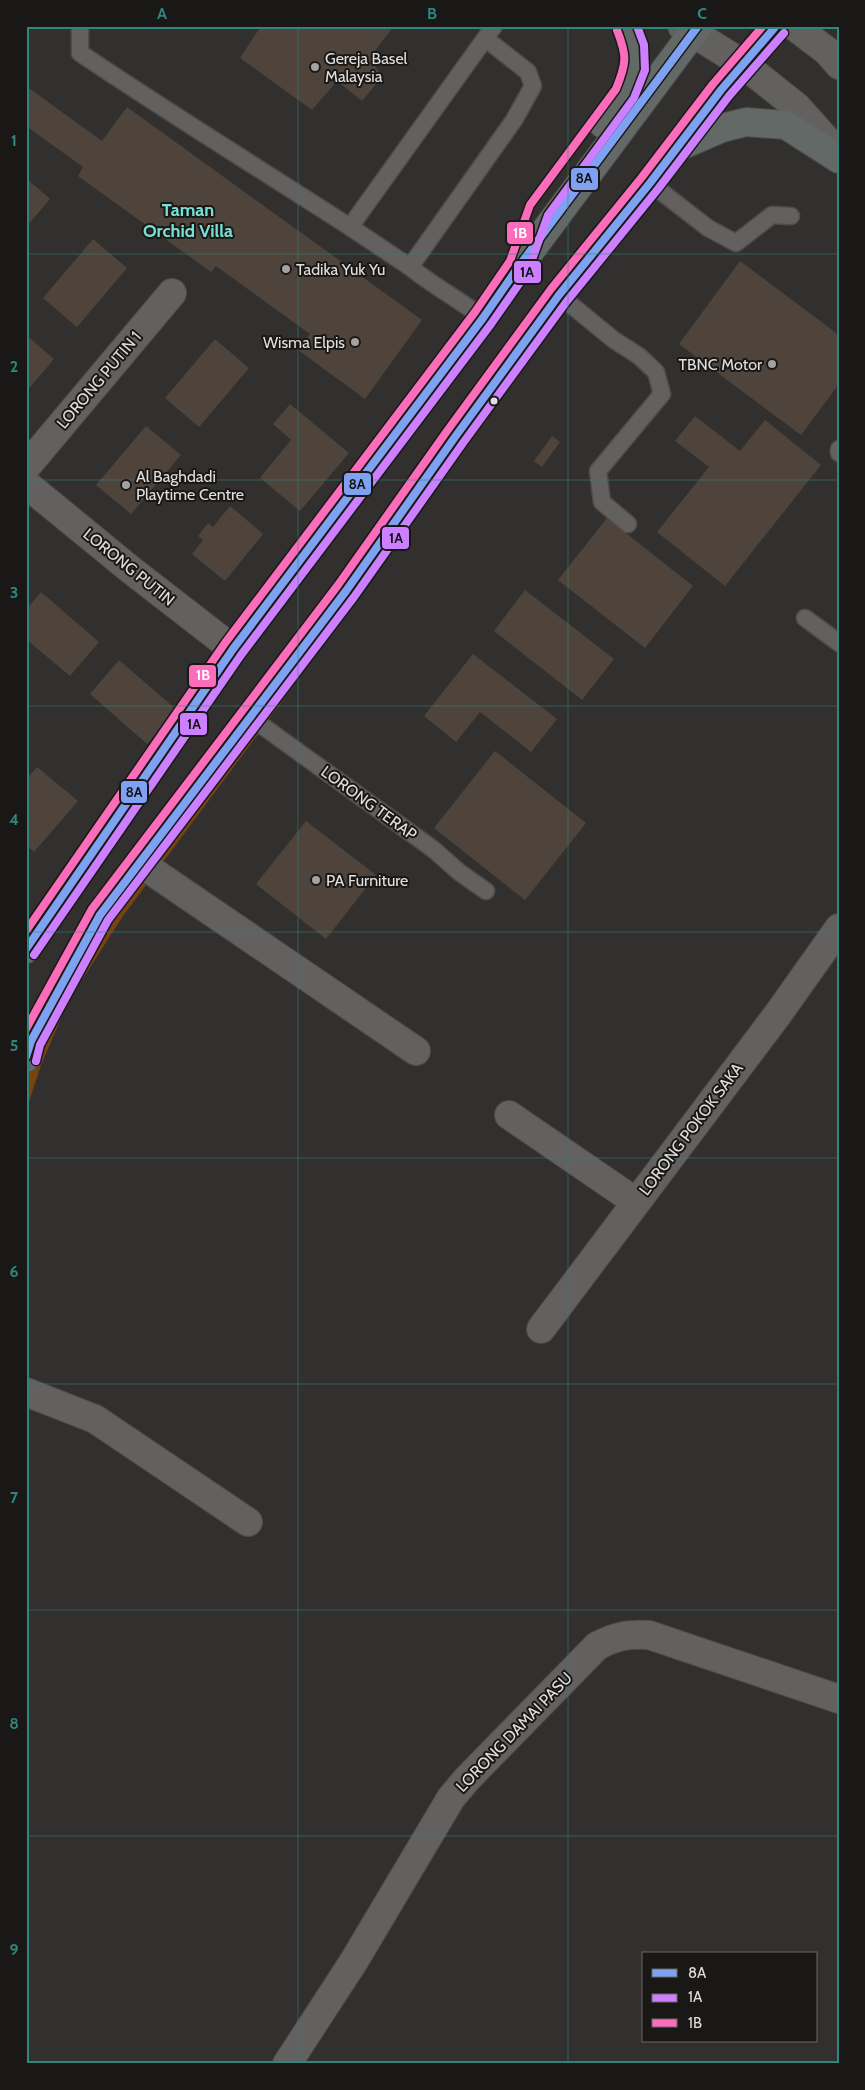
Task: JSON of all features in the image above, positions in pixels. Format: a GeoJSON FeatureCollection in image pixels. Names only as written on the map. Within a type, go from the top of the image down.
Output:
{"type":"FeatureCollection","features":[{"type":"Feature","properties":{"kind":"main road"},"geometry":{"type":"LineString","coordinates":[[519,266],[539,210],[625,94],[635,69],[634,47],[626,26]]}},
{"type":"Feature","properties":{"kind":"main road"},"geometry":{"type":"LineString","coordinates":[[26,1058],[31,1041],[100,915],[346,591],[559,295],[650,183],[721,90],[776,26]]}},
{"type":"Feature","properties":{"kind":"main road"},"geometry":{"type":"LineString","coordinates":[[26,949],[233,649],[483,318],[691,28]]}},
{"type":"Feature","properties":{"kind":"main road"},"geometry":{"type":"LineString","coordinates":[[677,147],[722,128],[746,122],[766,123],[786,125],[839,159]]}},
{"type":"Feature","properties":{"kind":"street"},"geometry":{"type":"LineString","coordinates":[[794,26],[827,51],[839,65]]}},
{"type":"Feature","properties":{"kind":"street"},"geometry":{"type":"LineString","coordinates":[[691,28],[743,64],[797,107],[839,154]]}},
{"type":"Feature","properties":{"kind":"street","name":"LORONG PUTIN 1"},"geometry":{"type":"LineString","coordinates":[[26,467],[172,293]]}},
{"type":"Feature","properties":{"kind":"street","name":"LORONG PUTIN"},"geometry":{"type":"LineString","coordinates":[[26,484],[131,570],[233,649]]}},
{"type":"Feature","properties":{"kind":"street"},"geometry":{"type":"LineString","coordinates":[[140,863],[416,1052]]}},
{"type":"Feature","properties":{"kind":"street","name":"LORONG POKOK SAKA"},"geometry":{"type":"LineString","coordinates":[[541,1329],[778,1014],[839,928]]}},
{"type":"Feature","properties":{"kind":"street"},"geometry":{"type":"LineString","coordinates":[[510,1115],[636,1202]]}},
{"type":"Feature","properties":{"kind":"street"},"geometry":{"type":"LineString","coordinates":[[26,1392],[95,1419],[248,1522]]}},
{"type":"Feature","properties":{"kind":"street","name":"LORONG DAMAI PASU"},"geometry":{"type":"LineString","coordinates":[[287,2064],[354,1961],[451,1798],[466,1779],[597,1646],[628,1634],[649,1635],[839,1699]]}},
{"type":"Feature","properties":{"kind":"lane"},"geometry":{"type":"LineString","coordinates":[[80,26],[80,53],[152,102],[219,142],[350,227],[483,318]]}},
{"type":"Feature","properties":{"kind":"lane"},"geometry":{"type":"LineString","coordinates":[[350,227],[490,32],[528,72],[533,86],[514,120],[410,267]]}},
{"type":"Feature","properties":{"kind":"lane"},"geometry":{"type":"LineString","coordinates":[[650,183],[708,228],[736,244],[772,215],[791,216]]}},
{"type":"Feature","properties":{"kind":"lane"},"geometry":{"type":"LineString","coordinates":[[559,295],[614,340],[639,356],[656,372],[662,394],[598,471],[602,502],[628,524]]}},
{"type":"Feature","properties":{"kind":"lane"},"geometry":{"type":"LineString","coordinates":[[839,448],[839,453]]}},
{"type":"Feature","properties":{"kind":"lane"},"geometry":{"type":"LineString","coordinates":[[805,618],[839,643]]}},
{"type":"Feature","properties":{"kind":"lane","name":"LORONG TERAP"},"geometry":{"type":"LineString","coordinates":[[250,717],[433,850],[458,872],[486,891]]}},
{"type":"Feature","properties":{"kind":"shaded area"},"geometry":{"type":"Polygon","coordinates":[[[644,204],[264,726],[123,916],[69,1000],[41,1065],[26,1111],[26,1080],[32,1061],[113,906],[644,204]]]}},
{"type":"Feature","properties":{"kind":"building","name":"Gereja Basel Malaysia"},"geometry":{"type":"Polygon","coordinates":[[[261,26],[394,26],[370,57],[382,77],[362,101],[337,81],[312,110],[240,58],[261,26]]]}},
{"type":"Feature","properties":{"kind":"building"},"geometry":{"type":"Polygon","coordinates":[[[26,86],[102,141],[127,107],[422,320],[365,399],[298,350],[310,334],[216,266],[211,272],[78,176],[83,167],[26,126],[26,86]]]}},
{"type":"Feature","properties":{"kind":"building"},"geometry":{"type":"Polygon","coordinates":[[[26,178],[50,199],[26,227],[26,178]]]}},
{"type":"Feature","properties":{"kind":"building"},"geometry":{"type":"Polygon","coordinates":[[[93,239],[127,268],[77,327],[43,298],[93,239]]]}},
{"type":"Feature","properties":{"kind":"building","name":"TBNC Motor"},"geometry":{"type":"Polygon","coordinates":[[[740,261],[839,335],[839,384],[801,435],[679,344],[740,261]]]}},
{"type":"Feature","properties":{"kind":"building"},"geometry":{"type":"Polygon","coordinates":[[[26,335],[54,359],[26,392],[26,335]]]}},
{"type":"Feature","properties":{"kind":"building"},"geometry":{"type":"Polygon","coordinates":[[[215,339],[249,368],[199,427],[165,398],[215,339]]]}},
{"type":"Feature","properties":{"kind":"building"},"geometry":{"type":"Polygon","coordinates":[[[290,404],[349,453],[300,511],[260,478],[291,440],[273,424],[290,404]]]}},
{"type":"Feature","properties":{"kind":"building"},"geometry":{"type":"Polygon","coordinates":[[[695,416],[740,451],[765,420],[821,465],[725,586],[657,532],[709,467],[675,441],[695,416]]]}},
{"type":"Feature","properties":{"kind":"building"},"geometry":{"type":"Polygon","coordinates":[[[146,426],[181,455],[131,514],[96,485],[146,426]]]}},
{"type":"Feature","properties":{"kind":"building"},"geometry":{"type":"Polygon","coordinates":[[[552,436],[560,442],[542,467],[534,461],[552,436]]]}},
{"type":"Feature","properties":{"kind":"building"},"geometry":{"type":"Polygon","coordinates":[[[230,506],[263,534],[225,581],[192,554],[203,540],[198,536],[208,523],[213,527],[230,506]]]}},
{"type":"Feature","properties":{"kind":"building"},"geometry":{"type":"Polygon","coordinates":[[[607,518],[693,586],[645,648],[558,580],[607,518]]]}},
{"type":"Feature","properties":{"kind":"building"},"geometry":{"type":"Polygon","coordinates":[[[525,590],[614,659],[582,700],[494,631],[525,590]]]}},
{"type":"Feature","properties":{"kind":"building"},"geometry":{"type":"Polygon","coordinates":[[[41,592],[99,642],[70,676],[26,639],[26,610],[41,592]]]}},
{"type":"Feature","properties":{"kind":"building"},"geometry":{"type":"Polygon","coordinates":[[[473,654],[557,719],[531,752],[480,712],[456,742],[424,716],[473,654]]]}},
{"type":"Feature","properties":{"kind":"building"},"geometry":{"type":"Polygon","coordinates":[[[119,660],[177,710],[147,744],[90,694],[119,660]]]}},
{"type":"Feature","properties":{"kind":"building"},"geometry":{"type":"Polygon","coordinates":[[[495,751],[586,823],[525,900],[434,828],[495,751]]]}},
{"type":"Feature","properties":{"kind":"building"},"geometry":{"type":"Polygon","coordinates":[[[37,767],[78,801],[34,852],[26,845],[26,779],[37,767]]]}},
{"type":"Feature","properties":{"kind":"building","name":"PA Furniture"},"geometry":{"type":"Polygon","coordinates":[[[306,821],[376,875],[326,939],[256,884],[306,821]]]}},
{"type":"Feature","properties":{"kind":"transit line","name":"1A"},"geometry":{"type":"LineString","coordinates":[[34,955],[241,655],[491,324],[528,271],[548,215],[634,98],[645,70],[644,45],[637,26]]}},
{"type":"Feature","properties":{"kind":"transit line","name":"8A"},"geometry":{"type":"LineString","coordinates":[[26,949],[233,649],[483,318],[519,266],[698,26]]}},
{"type":"Feature","properties":{"kind":"transit line","name":"1B"},"geometry":{"type":"LineString","coordinates":[[26,1029],[92,909],[338,585],[551,289],[642,177],[713,84],[763,26]]}},
{"type":"Feature","properties":{"kind":"transit line","name":"8A"},"geometry":{"type":"LineString","coordinates":[[26,1057],[31,1041],[100,915],[346,591],[559,295],[650,183],[721,90],[776,26]]}},
{"type":"Feature","properties":{"kind":"transit line","name":"1B"},"geometry":{"type":"LineString","coordinates":[[26,931],[225,643],[475,312],[510,261],[530,205],[616,89],[624,65],[623,46],[617,30]]}},
{"type":"Feature","properties":{"kind":"transit line","name":"1A"},"geometry":{"type":"LineString","coordinates":[[36,1061],[40,1045],[108,920],[354,597],[567,301],[658,189],[729,96],[784,33]]}},
{"type":"Feature","properties":{"kind":"place","name":"Gereja Basel Malaysia"},"geometry":{"type":"Point","coordinates":[315,67]}},
{"type":"Feature","properties":{"kind":"place","name":"Tadika Yuk Yu"},"geometry":{"type":"Point","coordinates":[286,269]}},
{"type":"Feature","properties":{"kind":"place","name":"Wisma Elpis"},"geometry":{"type":"Point","coordinates":[355,342]}},
{"type":"Feature","properties":{"kind":"place","name":"TBNC Motor"},"geometry":{"type":"Point","coordinates":[772,364]}},
{"type":"Feature","properties":{"kind":"place","name":"Al Baghdadi Playtime Centre"},"geometry":{"type":"Point","coordinates":[126,485]}},
{"type":"Feature","properties":{"kind":"place","name":"PA Furniture"},"geometry":{"type":"Point","coordinates":[316,880]}},
{"type":"Feature","properties":{"kind":"district","name":"Taman Orchid Villa"},"geometry":{"type":"Point","coordinates":[188,220]}}]}
